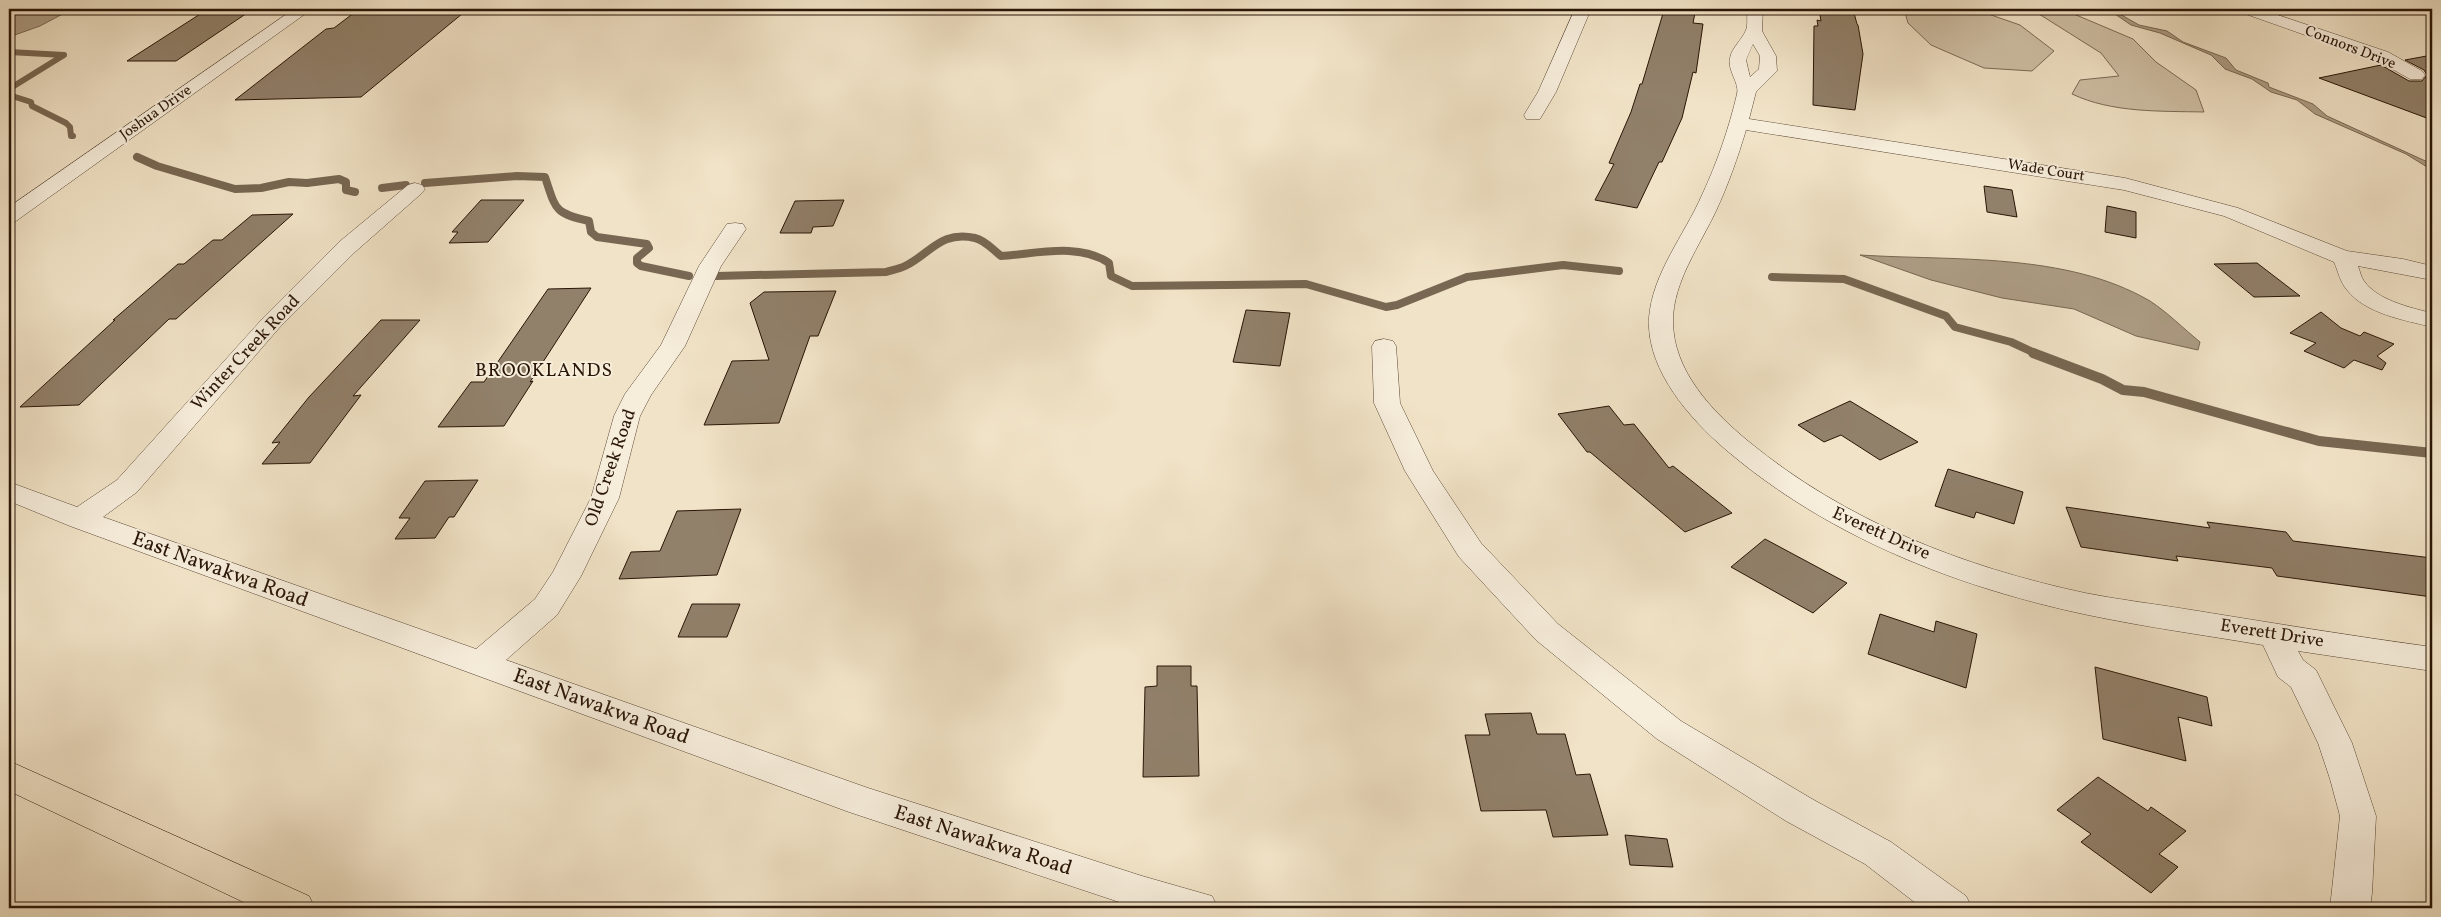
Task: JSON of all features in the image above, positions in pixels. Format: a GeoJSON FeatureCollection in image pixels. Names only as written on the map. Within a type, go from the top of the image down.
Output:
{"type":"FeatureCollection","features":[{"type":"Feature","properties":{"kind":"highway"},"geometry":{"type":"LineString","coordinates":[[9,775],[295,908]]}},
{"type":"Feature","properties":{"kind":"street","name":"Joshua Drive"},"geometry":{"type":"LineString","coordinates":[[9,217],[304,9]]}},
{"type":"Feature","properties":{"kind":"street"},"geometry":{"type":"LineString","coordinates":[[1533,115],[1546,92],[1583,9]]}},
{"type":"Feature","properties":{"kind":"street"},"geometry":{"type":"LineString","coordinates":[[1754,31],[1739,51],[1737,60],[1737,69],[1747,91],[1768,72],[1768,56],[1754,31],[1755,9]]}},
{"type":"Feature","properties":{"kind":"street","name":"Connors Drive"},"geometry":{"type":"LineString","coordinates":[[2246,9],[2282,23],[2327,46],[2361,59],[2424,78]]}},
{"type":"Feature","properties":{"kind":"street","name":"Everett Drive"},"geometry":{"type":"LineString","coordinates":[[1747,91],[1721,178],[1666,292],[1661,323],[1666,350],[1680,380],[1694,402],[1713,424],[1759,464],[1828,511],[1900,545],[1967,571],[2087,604],[2432,659]]}},
{"type":"Feature","properties":{"kind":"street","name":"Wade Court"},"geometry":{"type":"LineString","coordinates":[[1739,123],[2082,176],[2164,192],[2231,212],[2342,257],[2403,266],[2432,273]]}},
{"type":"Feature","properties":{"kind":"street","name":"Winter Creek Road"},"geometry":{"type":"LineString","coordinates":[[80,519],[127,486],[272,322],[347,247],[415,189]]}},
{"type":"Feature","properties":{"kind":"street","name":"Old Creek Road"},"geometry":{"type":"LineString","coordinates":[[480,664],[546,607],[566,576],[587,538],[605,498],[631,409],[638,394],[673,346],[710,266],[735,229]]}},
{"type":"Feature","properties":{"kind":"street"},"geometry":{"type":"LineString","coordinates":[[2342,257],[2347,262],[2357,287],[2369,296],[2410,315],[2432,320]]}},
{"type":"Feature","properties":{"kind":"street"},"geometry":{"type":"LineString","coordinates":[[1384,346],[1387,403],[1419,471],[1470,550],[1547,632],[1669,730],[1799,810],[1878,853],[1952,908]]}},
{"type":"Feature","properties":{"kind":"street","name":"East Nawakwa Road"},"geometry":{"type":"LineString","coordinates":[[9,491],[80,519],[862,801],[1142,893],[1198,908]]}},
{"type":"Feature","properties":{"kind":"street"},"geometry":{"type":"LineString","coordinates":[[2274,635],[2290,668],[2304,679],[2335,743],[2348,779],[2358,816],[2353,893],[2350,908]]}},
{"type":"Feature","properties":{"kind":"shaded area"},"geometry":{"type":"Polygon","coordinates":[[[9,9],[72,9],[40,26],[9,37],[9,9]]]}},
{"type":"Feature","properties":{"kind":"shaded area"},"geometry":{"type":"Polygon","coordinates":[[[1904,9],[1974,9],[2020,25],[2054,51],[2032,71],[1984,68],[1931,45],[1908,23],[1904,9]]]}},
{"type":"Feature","properties":{"kind":"shaded area"},"geometry":{"type":"Polygon","coordinates":[[[2031,9],[2062,9],[2133,39],[2156,62],[2196,90],[2204,112],[2120,108],[2103,105],[2072,94],[2080,80],[2119,76],[2101,53],[2031,9]]]}},
{"type":"Feature","properties":{"kind":"shaded area"},"geometry":{"type":"Polygon","coordinates":[[[2102,9],[2111,9],[2139,25],[2167,31],[2183,42],[2226,58],[2236,70],[2268,83],[2269,87],[2313,104],[2327,116],[2432,164],[2432,170],[2406,154],[2315,114],[2297,100],[2271,92],[2252,79],[2225,69],[2211,55],[2160,33],[2131,25],[2115,14],[2102,9]]]}},
{"type":"Feature","properties":{"kind":"shaded area"},"geometry":{"type":"Polygon","coordinates":[[[1860,255],[2009,262],[2046,266],[2082,274],[2117,285],[2150,301],[2200,342],[2198,350],[2136,336],[2074,309],[2002,298],[1931,280],[1860,255]]]}},
{"type":"Feature","properties":{"kind":"building"},"geometry":{"type":"Polygon","coordinates":[[[208,9],[253,9],[176,61],[127,61],[208,9]]]}},
{"type":"Feature","properties":{"kind":"building"},"geometry":{"type":"Polygon","coordinates":[[[359,9],[468,9],[361,97],[235,100],[326,29],[334,28],[359,9]]]}},
{"type":"Feature","properties":{"kind":"building"},"geometry":{"type":"Polygon","coordinates":[[[1819,9],[1853,9],[1863,54],[1855,110],[1813,105],[1814,26],[1818,26],[1817,20],[1821,21],[1819,9]]]}},
{"type":"Feature","properties":{"kind":"building"},"geometry":{"type":"Polygon","coordinates":[[[1664,10],[1695,13],[1693,23],[1703,24],[1696,73],[1693,72],[1682,118],[1662,162],[1659,162],[1637,208],[1595,200],[1614,164],[1609,163],[1631,112],[1640,84],[1642,84],[1664,10]]]}},
{"type":"Feature","properties":{"kind":"building"},"geometry":{"type":"Polygon","coordinates":[[[2432,55],[2432,120],[2319,78],[2381,65],[2409,81],[2422,81],[2427,75],[2424,70],[2405,60],[2432,55]]]}},
{"type":"Feature","properties":{"kind":"building"},"geometry":{"type":"Polygon","coordinates":[[[1984,186],[2012,190],[2017,217],[1987,212],[1984,186]]]}},
{"type":"Feature","properties":{"kind":"building"},"geometry":{"type":"Polygon","coordinates":[[[481,200],[524,200],[488,242],[449,243],[458,232],[452,232],[481,200]]]}},
{"type":"Feature","properties":{"kind":"building"},"geometry":{"type":"Polygon","coordinates":[[[844,200],[833,226],[813,227],[811,233],[780,233],[795,201],[844,200]]]}},
{"type":"Feature","properties":{"kind":"building"},"geometry":{"type":"Polygon","coordinates":[[[2107,206],[2136,212],[2136,238],[2105,232],[2107,206]]]}},
{"type":"Feature","properties":{"kind":"building"},"geometry":{"type":"Polygon","coordinates":[[[293,214],[176,319],[169,319],[79,405],[20,407],[115,320],[113,320],[178,264],[184,264],[213,240],[222,240],[252,215],[293,214]]]}},
{"type":"Feature","properties":{"kind":"building"},"geometry":{"type":"Polygon","coordinates":[[[2257,263],[2300,296],[2254,297],[2214,264],[2257,263]]]}},
{"type":"Feature","properties":{"kind":"building"},"geometry":{"type":"Polygon","coordinates":[[[591,288],[504,426],[438,427],[471,382],[484,382],[548,289],[591,288]]]}},
{"type":"Feature","properties":{"kind":"building"},"geometry":{"type":"Polygon","coordinates":[[[836,291],[818,336],[810,336],[779,423],[704,425],[732,361],[769,360],[750,303],[764,292],[836,291]]]}},
{"type":"Feature","properties":{"kind":"building"},"geometry":{"type":"Polygon","coordinates":[[[1246,310],[1290,313],[1280,366],[1233,362],[1246,310]]]}},
{"type":"Feature","properties":{"kind":"building"},"geometry":{"type":"Polygon","coordinates":[[[2321,312],[2341,328],[2360,336],[2364,332],[2394,344],[2377,356],[2386,363],[2382,370],[2354,360],[2344,368],[2304,351],[2316,343],[2290,333],[2321,312]]]}},
{"type":"Feature","properties":{"kind":"building"},"geometry":{"type":"Polygon","coordinates":[[[381,320],[420,320],[353,396],[361,395],[310,463],[262,464],[280,442],[272,443],[309,397],[381,320]]]}},
{"type":"Feature","properties":{"kind":"building"},"geometry":{"type":"Polygon","coordinates":[[[1850,401],[1918,442],[1880,460],[1841,435],[1824,442],[1798,425],[1850,401]]]}},
{"type":"Feature","properties":{"kind":"building"},"geometry":{"type":"Polygon","coordinates":[[[1609,406],[1624,425],[1634,424],[1669,468],[1673,466],[1732,513],[1685,532],[1590,452],[1587,452],[1558,414],[1609,406]]]}},
{"type":"Feature","properties":{"kind":"building"},"geometry":{"type":"Polygon","coordinates":[[[1948,469],[2023,492],[2014,524],[1976,512],[1974,518],[1935,506],[1948,469]]]}},
{"type":"Feature","properties":{"kind":"building"},"geometry":{"type":"Polygon","coordinates":[[[478,480],[454,517],[449,517],[435,538],[395,539],[410,518],[399,518],[425,481],[478,480]]]}},
{"type":"Feature","properties":{"kind":"building"},"geometry":{"type":"Polygon","coordinates":[[[2066,507],[2210,528],[2207,522],[2286,532],[2293,541],[2432,558],[2432,597],[2277,576],[2272,568],[2176,556],[2178,561],[2081,547],[2066,507]]]}},
{"type":"Feature","properties":{"kind":"building"},"geometry":{"type":"Polygon","coordinates":[[[741,509],[717,575],[619,579],[631,552],[660,551],[677,511],[741,509]]]}},
{"type":"Feature","properties":{"kind":"building"},"geometry":{"type":"Polygon","coordinates":[[[1765,539],[1847,583],[1813,613],[1731,567],[1765,539]]]}},
{"type":"Feature","properties":{"kind":"building"},"geometry":{"type":"Polygon","coordinates":[[[692,604],[740,604],[727,637],[678,637],[692,604]]]}},
{"type":"Feature","properties":{"kind":"building"},"geometry":{"type":"Polygon","coordinates":[[[1880,614],[1934,632],[1936,621],[1977,634],[1966,688],[1868,654],[1880,614]]]}},
{"type":"Feature","properties":{"kind":"building"},"geometry":{"type":"Polygon","coordinates":[[[1157,666],[1191,666],[1191,686],[1197,686],[1199,776],[1143,777],[1145,687],[1157,686],[1157,666]]]}},
{"type":"Feature","properties":{"kind":"building"},"geometry":{"type":"Polygon","coordinates":[[[2095,667],[2207,697],[2212,726],[2178,717],[2186,761],[2103,739],[2095,667]]]}},
{"type":"Feature","properties":{"kind":"building"},"geometry":{"type":"Polygon","coordinates":[[[1531,713],[1537,734],[1565,734],[1576,775],[1590,774],[1608,835],[1553,837],[1546,810],[1481,811],[1465,735],[1490,735],[1485,714],[1531,713]]]}},
{"type":"Feature","properties":{"kind":"building"},"geometry":{"type":"Polygon","coordinates":[[[2098,777],[2148,811],[2151,807],[2186,831],[2159,854],[2178,867],[2151,893],[2081,842],[2091,834],[2057,810],[2098,777]]]}},
{"type":"Feature","properties":{"kind":"building"},"geometry":{"type":"Polygon","coordinates":[[[1625,835],[1667,839],[1673,867],[1630,865],[1625,835]]]}},
{"type":"Feature","properties":{"kind":"waterway"},"geometry":{"type":"LineString","coordinates":[[9,52],[64,55],[9,89]]}},
{"type":"Feature","properties":{"kind":"waterway"},"geometry":{"type":"LineString","coordinates":[[9,95],[31,102],[32,106],[66,123],[70,127],[71,136],[73,136]]}},
{"type":"Feature","properties":{"kind":"waterway"},"geometry":{"type":"LineString","coordinates":[[137,157],[157,166],[235,189],[261,188],[289,182],[307,183],[339,179],[346,182],[346,190],[355,192]]}},
{"type":"Feature","properties":{"kind":"waterway"},"geometry":{"type":"LineString","coordinates":[[425,183],[517,176],[545,177],[558,208],[569,215],[589,221],[591,232],[597,237],[647,244],[649,248],[637,258],[637,263],[641,266],[689,276]]}},
{"type":"Feature","properties":{"kind":"waterway"},"geometry":{"type":"LineString","coordinates":[[382,188],[406,185]]}},
{"type":"Feature","properties":{"kind":"waterway"},"geometry":{"type":"LineString","coordinates":[[716,276],[886,272],[905,266],[945,240],[963,236],[982,241],[1001,256],[1056,251],[1084,253],[1109,263],[1111,276],[1132,286],[1306,284],[1386,307],[1397,305],[1467,277],[1563,265],[1619,271]]}},
{"type":"Feature","properties":{"kind":"waterway"},"geometry":{"type":"LineString","coordinates":[[1772,277],[1844,279],[1946,316],[1955,327],[2011,342],[2037,354]]}},
{"type":"Feature","properties":{"kind":"waterway"},"geometry":{"type":"LineString","coordinates":[[2033,353],[2102,379],[2123,390],[2144,392],[2319,441],[2432,453]]}},
{"type":"Feature","properties":{"kind":"district","name":"BROOKLANDS"},"geometry":{"type":"Point","coordinates":[544,371]}}]}
